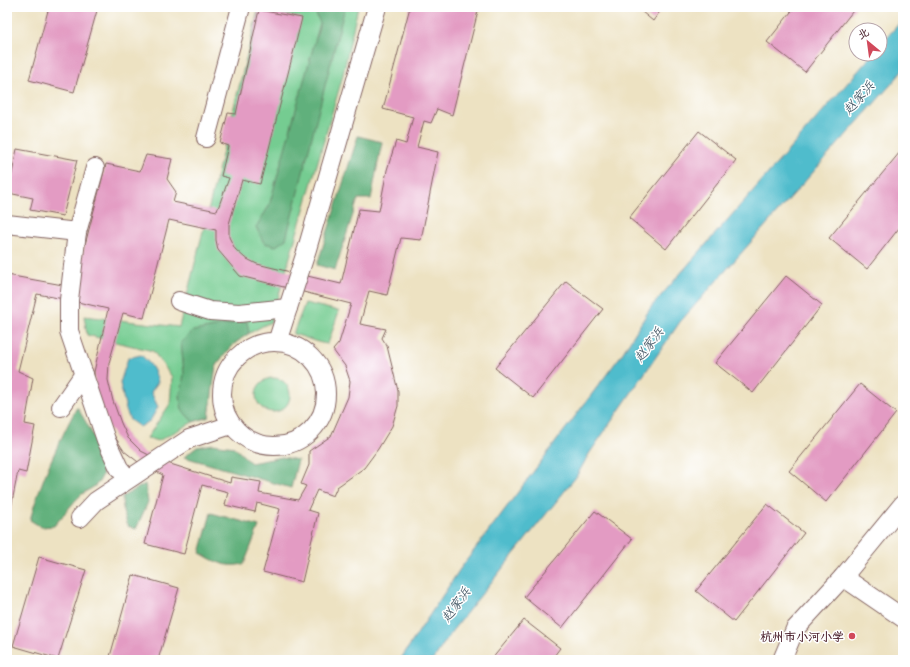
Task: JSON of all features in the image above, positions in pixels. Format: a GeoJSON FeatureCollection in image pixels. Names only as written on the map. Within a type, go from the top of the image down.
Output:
{"type":"FeatureCollection","features":[{"type":"Feature","properties":{"kind":"street"},"geometry":{"type":"LineString","coordinates":[[206,138],[241,7]]}},
{"type":"Feature","properties":{"kind":"street"},"geometry":{"type":"LineString","coordinates":[[278,342],[307,249],[377,7]]}},
{"type":"Feature","properties":{"kind":"street"},"geometry":{"type":"LineString","coordinates":[[95,168],[77,232],[69,300],[69,331],[106,440],[119,468],[128,478]]}},
{"type":"Feature","properties":{"kind":"street"},"geometry":{"type":"LineString","coordinates":[[7,224],[77,232]]}},
{"type":"Feature","properties":{"kind":"street"},"geometry":{"type":"LineString","coordinates":[[179,301],[210,311],[239,313],[288,308]]}},
{"type":"Feature","properties":{"kind":"street"},"geometry":{"type":"LineString","coordinates":[[278,342],[295,346],[310,355],[321,369],[326,386],[326,404],[320,421],[303,438],[293,444],[275,447],[258,445],[244,437],[231,425],[224,410],[222,394],[224,377],[233,362],[245,350],[261,343],[278,342]]}},
{"type":"Feature","properties":{"kind":"street"},"geometry":{"type":"LineString","coordinates":[[61,406],[84,374]]}},
{"type":"Feature","properties":{"kind":"street"},"geometry":{"type":"LineString","coordinates":[[80,518],[96,501],[128,478],[189,439],[231,425]]}},
{"type":"Feature","properties":{"kind":"street"},"geometry":{"type":"LineString","coordinates":[[782,660],[794,629],[843,577],[903,504]]}},
{"type":"Feature","properties":{"kind":"street"},"geometry":{"type":"LineString","coordinates":[[843,577],[903,618]]}},
{"type":"Feature","properties":{"kind":"green space"},"geometry":{"type":"Polygon","coordinates":[[[259,7],[358,7],[342,79],[271,322],[240,339],[227,350],[217,364],[214,374],[209,417],[193,422],[158,441],[147,438],[170,404],[172,377],[153,351],[87,335],[84,316],[179,327],[259,7]]]}},
{"type":"Feature","properties":{"kind":"green space"},"geometry":{"type":"Polygon","coordinates":[[[313,7],[345,7],[286,239],[276,246],[264,243],[256,227],[269,206],[320,23],[313,7]]]}},
{"type":"Feature","properties":{"kind":"green space"},"geometry":{"type":"Polygon","coordinates":[[[358,136],[382,142],[371,199],[358,199],[335,270],[317,265],[358,136]]]}},
{"type":"Feature","properties":{"kind":"green space"},"geometry":{"type":"Polygon","coordinates":[[[305,303],[339,311],[328,344],[293,334],[305,303]]]}},
{"type":"Feature","properties":{"kind":"green space"},"geometry":{"type":"Polygon","coordinates":[[[247,321],[249,333],[234,344],[216,365],[209,417],[193,422],[182,410],[180,397],[184,374],[181,342],[193,331],[247,321]]]}},
{"type":"Feature","properties":{"kind":"green space"},"geometry":{"type":"Polygon","coordinates":[[[270,378],[276,378],[280,379],[287,385],[290,395],[289,402],[283,409],[276,412],[270,412],[266,411],[259,405],[256,398],[256,392],[257,388],[263,381],[270,378]]]}},
{"type":"Feature","properties":{"kind":"green space"},"geometry":{"type":"Polygon","coordinates":[[[77,407],[97,445],[103,466],[102,475],[98,483],[78,498],[54,526],[41,527],[30,520],[34,505],[50,462],[77,407]]]}},
{"type":"Feature","properties":{"kind":"green space"},"geometry":{"type":"Polygon","coordinates":[[[213,444],[234,447],[251,463],[282,457],[298,460],[291,488],[184,457],[197,447],[213,444]]]}},
{"type":"Feature","properties":{"kind":"green space"},"geometry":{"type":"Polygon","coordinates":[[[145,484],[148,502],[136,529],[128,526],[123,512],[122,497],[145,484]]]}},
{"type":"Feature","properties":{"kind":"green space"},"geometry":{"type":"Polygon","coordinates":[[[211,513],[259,526],[244,564],[226,565],[200,553],[211,513]]]}},
{"type":"Feature","properties":{"kind":"water","name":"赵家浜"},"geometry":{"type":"Polygon","coordinates":[[[903,19],[903,70],[680,322],[589,454],[576,477],[452,631],[433,660],[400,660],[460,569],[622,354],[651,307],[866,62],[888,62],[888,36],[903,19]]]}},
{"type":"Feature","properties":{"kind":"water"},"geometry":{"type":"Polygon","coordinates":[[[141,355],[152,367],[157,378],[158,382],[151,392],[158,407],[150,421],[140,427],[130,420],[126,410],[120,383],[128,358],[141,355]]]}},
{"type":"Feature","properties":{"kind":"building"},"geometry":{"type":"Polygon","coordinates":[[[49,7],[98,7],[74,92],[29,80],[49,7]]]}},
{"type":"Feature","properties":{"kind":"building"},"geometry":{"type":"Polygon","coordinates":[[[410,7],[479,7],[452,115],[437,109],[431,123],[424,121],[417,147],[438,152],[421,240],[401,238],[387,295],[369,291],[360,324],[386,329],[382,338],[387,346],[398,391],[398,406],[392,426],[364,468],[337,487],[333,496],[317,490],[308,510],[318,513],[302,582],[263,572],[280,509],[257,503],[255,512],[225,505],[228,492],[202,485],[184,554],[145,544],[163,475],[142,465],[124,451],[108,426],[95,391],[94,372],[108,309],[37,294],[18,371],[33,378],[25,424],[35,426],[26,473],[18,471],[10,513],[7,513],[7,275],[74,287],[106,164],[140,171],[146,155],[172,159],[167,179],[176,192],[173,202],[217,211],[229,178],[221,176],[228,146],[220,143],[228,113],[236,114],[259,10],[302,18],[260,184],[242,180],[229,224],[229,237],[235,249],[245,258],[257,264],[341,284],[359,209],[379,211],[387,170],[396,141],[406,144],[413,117],[383,109],[410,7]],[[169,220],[144,318],[123,313],[109,363],[108,380],[113,401],[128,438],[141,451],[161,461],[230,483],[231,477],[261,482],[259,493],[298,500],[306,486],[301,484],[309,465],[309,451],[331,436],[348,397],[350,381],[345,366],[333,350],[339,343],[351,304],[240,276],[218,250],[216,230],[169,220]]]}},
{"type":"Feature","properties":{"kind":"building"},"geometry":{"type":"Polygon","coordinates":[[[636,7],[663,7],[653,21],[636,7]]]}},
{"type":"Feature","properties":{"kind":"building"},"geometry":{"type":"Polygon","coordinates":[[[795,7],[856,7],[805,72],[767,42],[795,7]]]}},
{"type":"Feature","properties":{"kind":"building"},"geometry":{"type":"Polygon","coordinates":[[[699,131],[736,160],[666,249],[629,218],[699,131]]]}},
{"type":"Feature","properties":{"kind":"building"},"geometry":{"type":"Polygon","coordinates":[[[17,149],[77,160],[63,216],[30,210],[33,198],[8,193],[17,149]]]}},
{"type":"Feature","properties":{"kind":"building"},"geometry":{"type":"Polygon","coordinates":[[[900,152],[903,154],[903,223],[867,269],[829,238],[900,152]]]}},
{"type":"Feature","properties":{"kind":"building"},"geometry":{"type":"Polygon","coordinates":[[[786,276],[822,305],[753,393],[715,363],[786,276]]]}},
{"type":"Feature","properties":{"kind":"building"},"geometry":{"type":"Polygon","coordinates":[[[566,281],[603,309],[533,398],[495,368],[566,281]]]}},
{"type":"Feature","properties":{"kind":"building"},"geometry":{"type":"Polygon","coordinates":[[[860,384],[896,413],[826,502],[789,471],[860,384]]]}},
{"type":"Feature","properties":{"kind":"building"},"geometry":{"type":"Polygon","coordinates":[[[767,504],[804,533],[734,622],[696,591],[767,504]]]}},
{"type":"Feature","properties":{"kind":"building"},"geometry":{"type":"Polygon","coordinates":[[[595,511],[632,539],[562,628],[524,597],[595,511]]]}},
{"type":"Feature","properties":{"kind":"building"},"geometry":{"type":"Polygon","coordinates":[[[39,557],[86,570],[58,659],[13,646],[39,557]]]}},
{"type":"Feature","properties":{"kind":"building"},"geometry":{"type":"Polygon","coordinates":[[[133,575],[179,588],[158,660],[109,660],[133,575]]]}},
{"type":"Feature","properties":{"kind":"building"},"geometry":{"type":"Polygon","coordinates":[[[524,620],[560,648],[551,660],[491,660],[524,620]]]}},
{"type":"Feature","properties":{"kind":"place","name":"杭州市小河小学"},"geometry":{"type":"Point","coordinates":[852,636]}}]}
